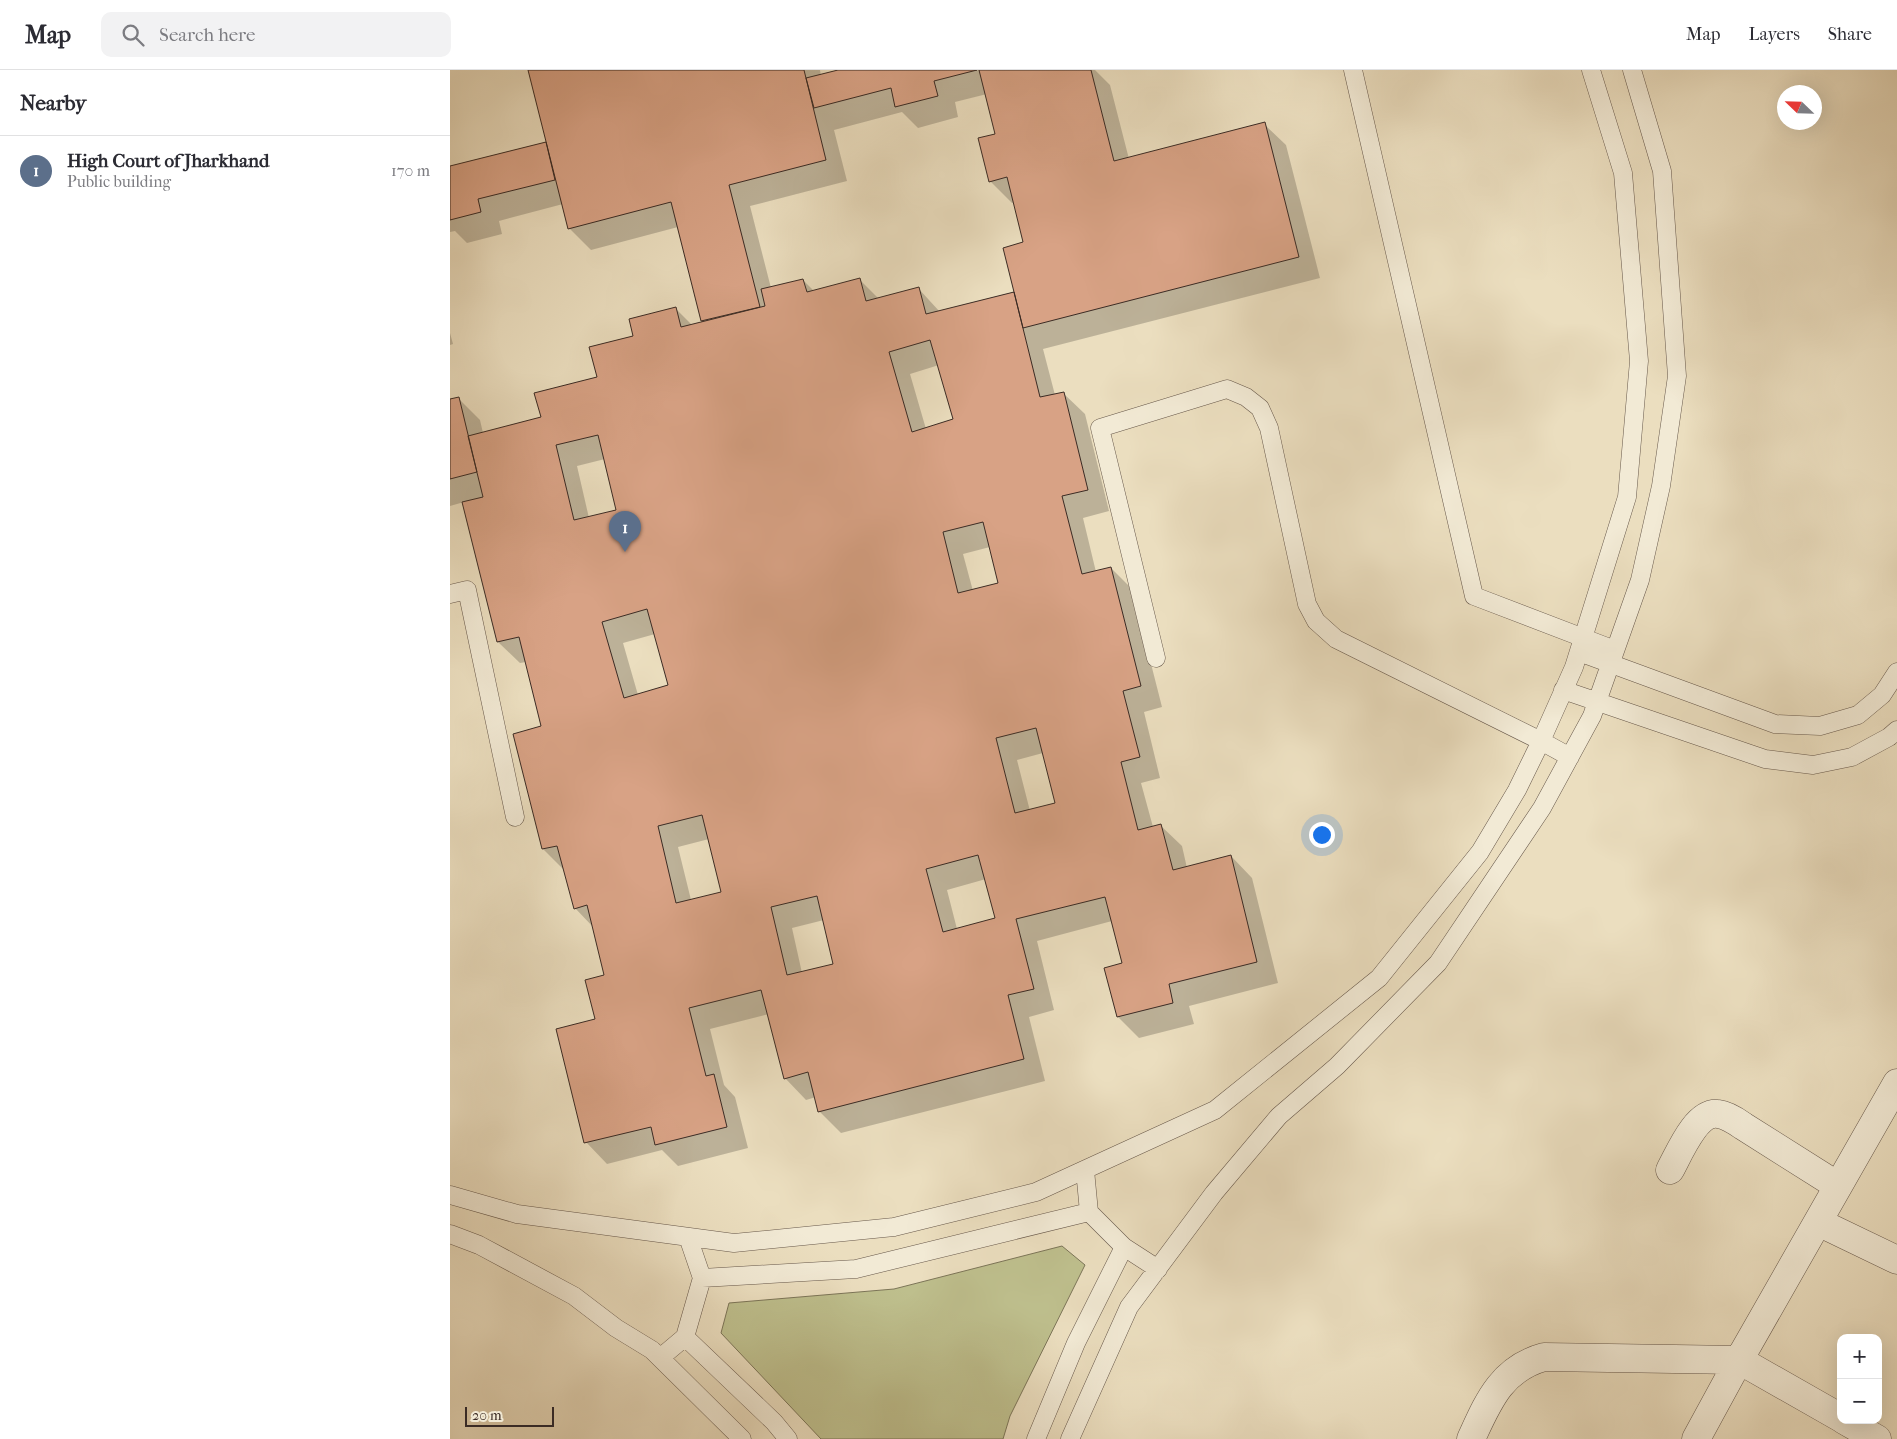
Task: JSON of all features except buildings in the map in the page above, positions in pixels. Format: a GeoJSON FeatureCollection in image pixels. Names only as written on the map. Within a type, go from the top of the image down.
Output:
{"type":"FeatureCollection","features":[{"type":"Feature","properties":{"kind":"street"},"geometry":{"type":"LineString","coordinates":[[1696,1439],[1897,1083]]}},
{"type":"Feature","properties":{"kind":"street"},"geometry":{"type":"LineString","coordinates":[[1670,1170],[1695,1126],[1706,1116],[1717,1113],[1727,1116],[1838,1186]]}},
{"type":"Feature","properties":{"kind":"street"},"geometry":{"type":"LineString","coordinates":[[1818,1222],[1897,1260]]}},
{"type":"Feature","properties":{"kind":"street"},"geometry":{"type":"LineString","coordinates":[[1471,1439],[1489,1400],[1499,1386],[1515,1370],[1527,1362],[1544,1357],[1739,1360],[1837,1416]]}},
{"type":"Feature","properties":{"kind":"street"},"geometry":{"type":"LineString","coordinates":[[1851,1424],[1877,1439]]}},
{"type":"Feature","properties":{"kind":"lane"},"geometry":{"type":"LineString","coordinates":[[1353,70],[1474,596],[1581,645],[1776,724],[1820,726],[1858,715],[1882,695],[1897,672]]}},
{"type":"Feature","properties":{"kind":"lane"},"geometry":{"type":"LineString","coordinates":[[450,1195],[517,1214],[734,1243],[894,1227],[1036,1192],[1215,1110],[1379,978],[1480,852],[1516,790],[1541,741],[1562,690],[1574,667],[1627,498],[1639,361],[1624,173],[1591,70]]}},
{"type":"Feature","properties":{"kind":"lane"},"geometry":{"type":"LineString","coordinates":[[1070,1439],[1129,1307],[1214,1193],[1279,1116],[1337,1066],[1438,963],[1542,808],[1592,716],[1640,580],[1661,486],[1677,376],[1662,171],[1632,70]]}},
{"type":"Feature","properties":{"kind":"lane"},"geometry":{"type":"LineString","coordinates":[[1156,658],[1100,428],[1227,389],[1246,397],[1260,408],[1269,428],[1307,604],[1316,621],[1336,639],[1570,757]]}},
{"type":"Feature","properties":{"kind":"lane"},"geometry":{"type":"LineString","coordinates":[[450,594],[467,590],[515,817]]}},
{"type":"Feature","properties":{"kind":"lane"},"geometry":{"type":"LineString","coordinates":[[1562,690],[1765,759],[1813,765],[1852,757],[1889,737],[1897,730]]}},
{"type":"Feature","properties":{"kind":"lane"},"geometry":{"type":"LineString","coordinates":[[1084,1170],[1089,1212],[1124,1247],[1158,1269]]}},
{"type":"Feature","properties":{"kind":"lane"},"geometry":{"type":"LineString","coordinates":[[702,1278],[856,1269],[1089,1212]]}},
{"type":"Feature","properties":{"kind":"lane"},"geometry":{"type":"LineString","coordinates":[[450,1234],[479,1245],[574,1296],[616,1328],[652,1350],[742,1439]]}},
{"type":"Feature","properties":{"kind":"lane"},"geometry":{"type":"LineString","coordinates":[[660,1358],[685,1337],[702,1278],[688,1237]]}},
{"type":"Feature","properties":{"kind":"lane"},"geometry":{"type":"LineString","coordinates":[[1036,1439],[1076,1343],[1124,1247]]}},
{"type":"Feature","properties":{"kind":"lane"},"geometry":{"type":"LineString","coordinates":[[685,1337],[774,1422],[788,1439]]}},
{"type":"Feature","properties":{"kind":"green space"},"geometry":{"type":"Polygon","coordinates":[[[1062,1246],[1085,1265],[1010,1416],[1003,1439],[821,1439],[721,1333],[729,1303],[894,1289],[1062,1246]]]}},
{"type":"Feature","properties":{"kind":"place","name":"High Court of Jharkhand"},"geometry":{"type":"Point","coordinates":[625,552]}}]}
